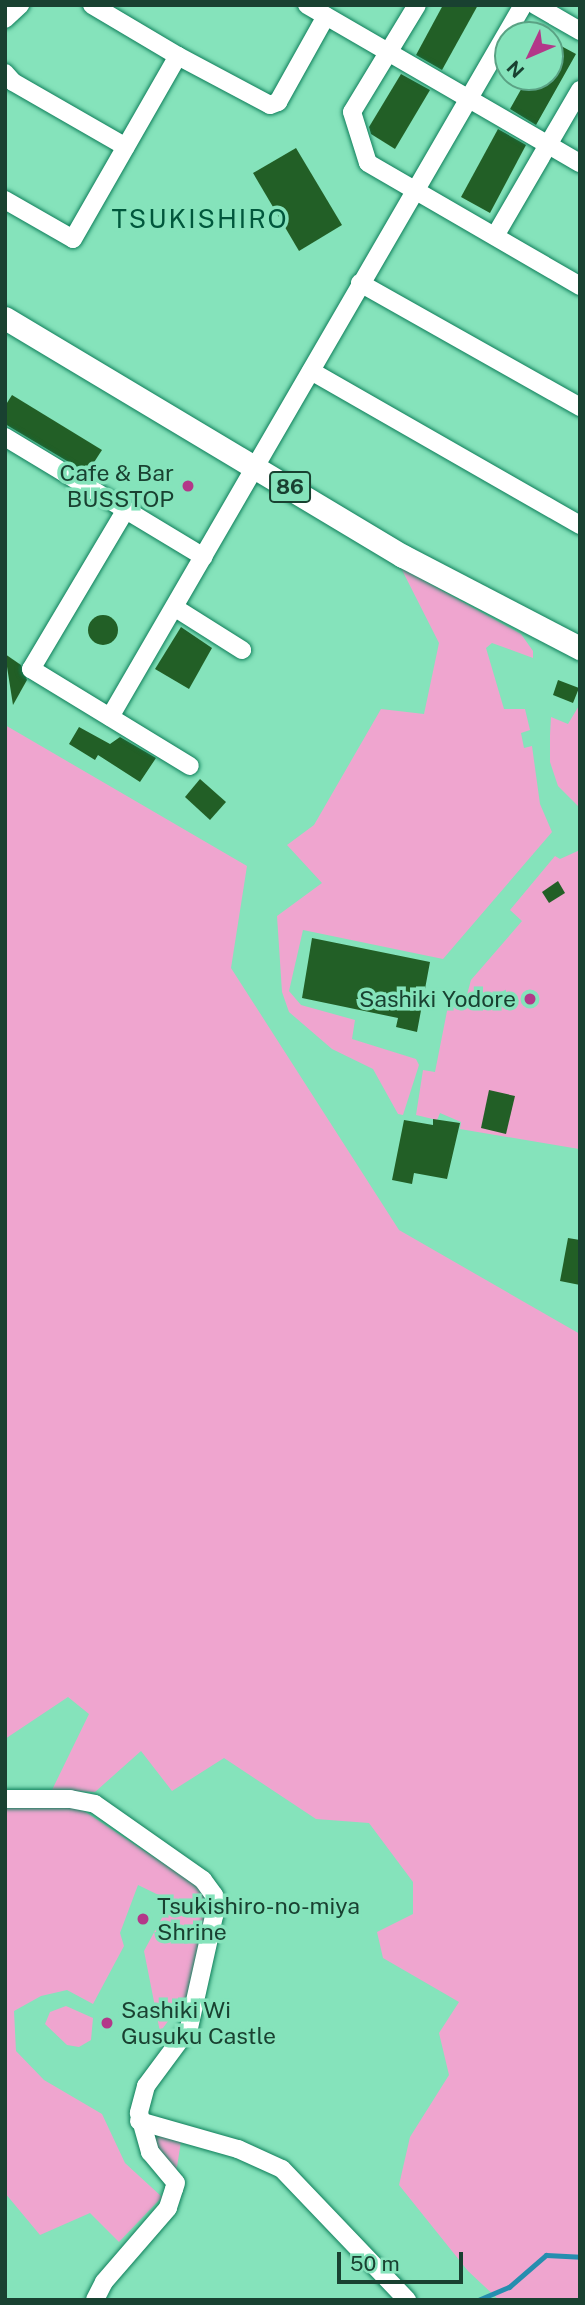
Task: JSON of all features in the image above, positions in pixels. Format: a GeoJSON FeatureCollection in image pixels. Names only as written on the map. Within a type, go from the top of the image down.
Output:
{"type":"FeatureCollection","features":[{"type":"Feature","properties":{"kind":"main road","name":"86"},"geometry":{"type":"LineString","coordinates":[[5,318],[403,556],[580,648]]}},
{"type":"Feature","properties":{"kind":"street"},"geometry":{"type":"LineString","coordinates":[[5,19],[20,5]]}},
{"type":"Feature","properties":{"kind":"street"},"geometry":{"type":"LineString","coordinates":[[92,5],[178,56],[270,105],[278,102],[326,16]]}},
{"type":"Feature","properties":{"kind":"street"},"geometry":{"type":"LineString","coordinates":[[307,5],[580,163]]}},
{"type":"Feature","properties":{"kind":"street"},"geometry":{"type":"LineString","coordinates":[[417,5],[352,112],[368,163],[580,286]]}},
{"type":"Feature","properties":{"kind":"street"},"geometry":{"type":"LineString","coordinates":[[110,717],[177,609],[413,189],[523,5]]}},
{"type":"Feature","properties":{"kind":"street"},"geometry":{"type":"LineString","coordinates":[[535,5],[580,31]]}},
{"type":"Feature","properties":{"kind":"street"},"geometry":{"type":"LineString","coordinates":[[5,200],[73,239],[178,56]]}},
{"type":"Feature","properties":{"kind":"street"},"geometry":{"type":"LineString","coordinates":[[5,73],[13,82],[125,147]]}},
{"type":"Feature","properties":{"kind":"street"},"geometry":{"type":"LineString","coordinates":[[495,236],[580,90]]}},
{"type":"Feature","properties":{"kind":"street"},"geometry":{"type":"LineString","coordinates":[[360,283],[580,407]]}},
{"type":"Feature","properties":{"kind":"street"},"geometry":{"type":"LineString","coordinates":[[311,371],[580,525]]}},
{"type":"Feature","properties":{"kind":"street"},"geometry":{"type":"LineString","coordinates":[[5,437],[204,557]]}},
{"type":"Feature","properties":{"kind":"street"},"geometry":{"type":"LineString","coordinates":[[125,510],[31,669],[190,766]]}},
{"type":"Feature","properties":{"kind":"street"},"geometry":{"type":"LineString","coordinates":[[177,609],[242,650]]}},
{"type":"Feature","properties":{"kind":"street"},"geometry":{"type":"LineString","coordinates":[[5,1799],[70,1799],[95,1804],[203,1880],[214,1895],[214,1916],[189,2028],[146,2086],[139,2121],[150,2152],[176,2183],[168,2208],[95,2300]]}},
{"type":"Feature","properties":{"kind":"street"},"geometry":{"type":"LineString","coordinates":[[139,2121],[238,2149],[282,2169],[407,2300]]}},
{"type":"Feature","properties":{"kind":"shaded area"},"geometry":{"type":"Polygon","coordinates":[[[401,568],[521,634],[533,651],[533,658],[492,643],[486,648],[504,709],[525,709],[530,730],[521,733],[524,748],[532,746],[540,804],[552,832],[443,959],[303,930],[289,991],[301,1005],[355,1020],[352,1039],[416,1059],[419,1065],[403,1115],[398,1114],[373,1069],[332,1049],[289,1012],[282,992],[277,916],[322,883],[287,845],[314,825],[381,709],[424,714],[439,643],[401,568]]]}},
{"type":"Feature","properties":{"kind":"shaded area"},"geometry":{"type":"Polygon","coordinates":[[[580,704],[580,808],[558,786],[550,762],[550,735],[551,717],[568,724],[580,704]]]}},
{"type":"Feature","properties":{"kind":"shaded area"},"geometry":{"type":"Polygon","coordinates":[[[5,725],[247,866],[231,968],[399,1230],[580,1334],[580,2300],[499,2300],[468,2271],[399,2185],[410,2137],[449,2075],[439,2033],[459,2002],[383,1958],[377,1932],[413,1914],[413,1882],[369,1823],[316,1819],[224,1758],[172,1791],[141,1751],[95,1792],[52,1790],[89,1714],[68,1697],[5,1739],[5,725]]]}},
{"type":"Feature","properties":{"kind":"shaded area"},"geometry":{"type":"Polygon","coordinates":[[[580,850],[579,1149],[460,1129],[461,1122],[440,1113],[437,1120],[416,1115],[423,1070],[435,1072],[449,1001],[465,1002],[471,980],[522,921],[510,910],[555,856],[560,859],[580,850]]]}},
{"type":"Feature","properties":{"kind":"shaded area"},"geometry":{"type":"Polygon","coordinates":[[[5,1806],[67,1806],[84,1811],[202,1889],[206,1916],[192,1989],[160,2032],[144,1951],[171,1901],[138,1885],[120,1933],[124,1946],[93,2004],[67,1990],[41,1996],[14,2011],[16,2051],[44,2080],[102,2114],[125,2163],[162,2197],[119,2242],[90,2213],[40,2235],[5,2193],[5,1806]]]}},
{"type":"Feature","properties":{"kind":"shaded area"},"geometry":{"type":"Polygon","coordinates":[[[66,2006],[93,2018],[91,2040],[79,2047],[67,2045],[45,2024],[50,2012],[66,2006]]]}},
{"type":"Feature","properties":{"kind":"shaded area"},"geometry":{"type":"Polygon","coordinates":[[[152,2132],[181,2141],[176,2173],[159,2158],[152,2132]]]}},
{"type":"Feature","properties":{"kind":"building"},"geometry":{"type":"Polygon","coordinates":[[[443,5],[478,5],[442,70],[416,55],[443,5]]]}},
{"type":"Feature","properties":{"kind":"building"},"geometry":{"type":"Polygon","coordinates":[[[564,48],[576,54],[564,75],[564,48]]]}},
{"type":"Feature","properties":{"kind":"building"},"geometry":{"type":"Polygon","coordinates":[[[401,74],[430,90],[395,149],[371,134],[369,127],[401,74]]]}},
{"type":"Feature","properties":{"kind":"building"},"geometry":{"type":"Polygon","coordinates":[[[520,91],[555,91],[536,125],[510,109],[520,91]]]}},
{"type":"Feature","properties":{"kind":"building"},"geometry":{"type":"Polygon","coordinates":[[[498,129],[526,145],[490,213],[461,197],[498,129]]]}},
{"type":"Feature","properties":{"kind":"building"},"geometry":{"type":"Polygon","coordinates":[[[296,148],[342,225],[299,251],[253,173],[296,148]]]}},
{"type":"Feature","properties":{"kind":"building"},"geometry":{"type":"Polygon","coordinates":[[[12,395],[102,450],[87,473],[5,424],[5,406],[12,395]]]}},
{"type":"Feature","properties":{"kind":"building"},"geometry":{"type":"Polygon","coordinates":[[[103,615],[114,619],[118,630],[114,641],[103,645],[92,641],[88,630],[92,619],[103,615]]]}},
{"type":"Feature","properties":{"kind":"building"},"geometry":{"type":"Polygon","coordinates":[[[181,627],[212,648],[189,689],[155,669],[181,627]]]}},
{"type":"Feature","properties":{"kind":"building"},"geometry":{"type":"Polygon","coordinates":[[[5,654],[21,665],[27,680],[13,705],[5,654]]]}},
{"type":"Feature","properties":{"kind":"building"},"geometry":{"type":"Polygon","coordinates":[[[558,680],[579,688],[573,703],[553,695],[558,680]]]}},
{"type":"Feature","properties":{"kind":"building"},"geometry":{"type":"Polygon","coordinates":[[[79,727],[110,744],[120,737],[156,758],[140,782],[98,755],[95,760],[69,744],[79,727]]]}},
{"type":"Feature","properties":{"kind":"building"},"geometry":{"type":"Polygon","coordinates":[[[200,779],[226,802],[210,820],[185,797],[200,779]]]}},
{"type":"Feature","properties":{"kind":"building"},"geometry":{"type":"Polygon","coordinates":[[[558,881],[565,893],[549,903],[542,892],[558,881]]]}},
{"type":"Feature","properties":{"kind":"building"},"geometry":{"type":"Polygon","coordinates":[[[312,938],[430,962],[417,1032],[396,1027],[398,1018],[302,998],[312,938]]]}},
{"type":"Feature","properties":{"kind":"building"},"geometry":{"type":"Polygon","coordinates":[[[489,1090],[515,1096],[506,1134],[481,1128],[489,1090]]]}},
{"type":"Feature","properties":{"kind":"building"},"geometry":{"type":"Polygon","coordinates":[[[433,1119],[460,1123],[447,1179],[414,1173],[412,1184],[392,1180],[404,1120],[433,1125],[433,1119]]]}},
{"type":"Feature","properties":{"kind":"building"},"geometry":{"type":"Polygon","coordinates":[[[568,1238],[580,1240],[580,1285],[560,1281],[568,1238]]]}},
{"type":"Feature","properties":{"kind":"waterway"},"geometry":{"type":"LineString","coordinates":[[478,2300],[509,2287],[546,2255],[580,2257]]}},
{"type":"Feature","properties":{"kind":"place","name":"Cafe & Bar BUSSTOP"},"geometry":{"type":"Point","coordinates":[188,486]}},
{"type":"Feature","properties":{"kind":"place","name":"Sashiki Yodore"},"geometry":{"type":"Point","coordinates":[530,999]}},
{"type":"Feature","properties":{"kind":"place","name":"Tsukishiro-no-miya Shrine"},"geometry":{"type":"Point","coordinates":[143,1919]}},
{"type":"Feature","properties":{"kind":"place","name":"Sashiki Wi Gusuku Castle"},"geometry":{"type":"Point","coordinates":[107,2023]}},
{"type":"Feature","properties":{"kind":"district","name":"TSUKISHIRO"},"geometry":{"type":"Point","coordinates":[200,219]}}]}
